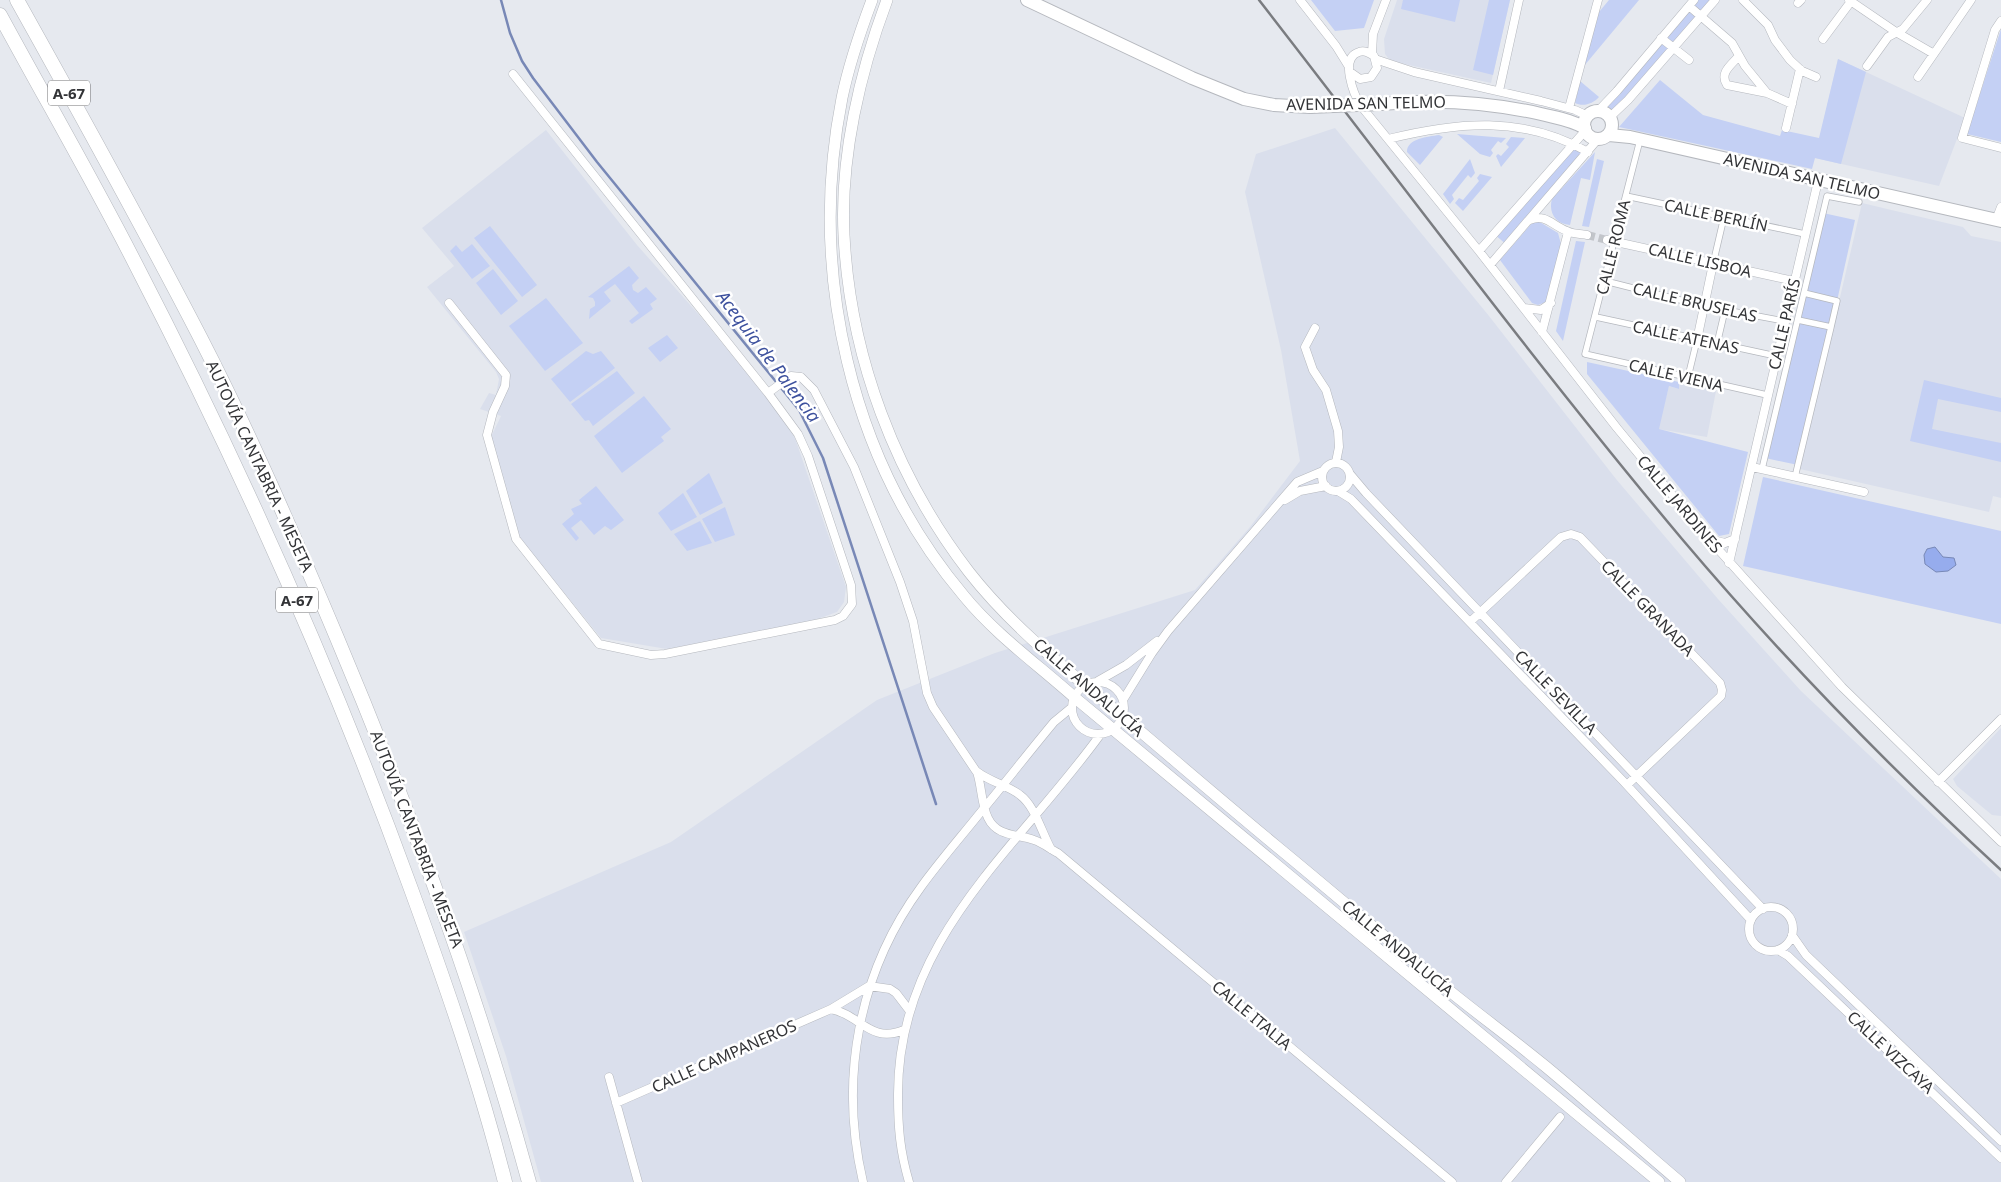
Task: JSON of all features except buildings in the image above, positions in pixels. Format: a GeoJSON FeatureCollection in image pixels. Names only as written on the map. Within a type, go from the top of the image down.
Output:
{"type":"FeatureCollection","features":[{"type":"Feature","properties":{"kind":"highway","name":"AUTOVÍA CANTABRIA - MESETA"},"geometry":{"type":"LineString","coordinates":[[17,0],[121,186],[213,364],[307,567],[374,726],[457,944],[510,1114],[529,1182]]}},
{"type":"Feature","properties":{"kind":"highway"},"geometry":{"type":"LineString","coordinates":[[24,0],[121,186]]}},
{"type":"Feature","properties":{"kind":"highway","name":"AUTOVÍA CANTABRIA - MESETA"},"geometry":{"type":"LineString","coordinates":[[0,15],[85,168],[184,360],[250,496],[315,641],[374,785],[434,952],[504,1182]]}},
{"type":"Feature","properties":{"kind":"highway"},"geometry":{"type":"LineString","coordinates":[[0,24],[18,48]]}},
{"type":"Feature","properties":{"kind":"main road","name":"CALLE ANDALUCÍA"},"geometry":{"type":"LineString","coordinates":[[872,0],[858,40],[842,97],[833,171],[831,225],[834,292],[841,335],[868,431],[900,500],[933,555],[964,597],[1072,702],[1113,730],[1659,1182]]}},
{"type":"Feature","properties":{"kind":"main road","name":"CALLE ANDALUCÍA"},"geometry":{"type":"LineString","coordinates":[[887,0],[871,44],[856,101],[846,171],[844,234],[852,302],[865,364],[883,420],[915,488],[948,542],[969,572],[1004,611],[1052,658],[1443,986],[1545,1066],[1680,1182]]}},
{"type":"Feature","properties":{"kind":"main road","name":"AVENIDA SAN TELMO"},"geometry":{"type":"LineString","coordinates":[[1027,0],[1192,78],[1244,99],[1274,105],[1310,107],[1416,101],[1470,102],[1586,121]]}},
{"type":"Feature","properties":{"kind":"main road"},"geometry":{"type":"LineString","coordinates":[[1607,129],[1604,113],[1586,121],[1590,136],[1607,129],[1620,130],[1892,189],[2000,216]]}},
{"type":"Feature","properties":{"kind":"main road","name":"AVENIDA SAN TELMO"},"geometry":{"type":"LineString","coordinates":[[1607,129],[1640,139],[1818,180],[2000,216]]}},
{"type":"Feature","properties":{"kind":"main road"},"geometry":{"type":"LineString","coordinates":[[1788,166],[1812,174],[1818,180],[1828,178],[1882,190],[1892,189]]}},
{"type":"Feature","properties":{"kind":"street"},"geometry":{"type":"LineString","coordinates":[[1300,0],[1336,46],[1350,70],[1357,78],[1366,79]]}},
{"type":"Feature","properties":{"kind":"street"},"geometry":{"type":"LineString","coordinates":[[1354,96],[1350,58],[1373,34],[1386,0]]}},
{"type":"Feature","properties":{"kind":"street"},"geometry":{"type":"LineString","coordinates":[[1499,91],[1519,0]]}},
{"type":"Feature","properties":{"kind":"street"},"geometry":{"type":"LineString","coordinates":[[1569,108],[1598,0]]}},
{"type":"Feature","properties":{"kind":"street"},"geometry":{"type":"LineString","coordinates":[[1490,265],[1588,152],[1628,100],[1716,0]]}},
{"type":"Feature","properties":{"kind":"street"},"geometry":{"type":"LineString","coordinates":[[1743,0],[1768,25],[1775,40],[1800,69],[1816,77]]}},
{"type":"Feature","properties":{"kind":"street"},"geometry":{"type":"LineString","coordinates":[[1823,39],[1851,0],[1896,32],[1934,54]]}},
{"type":"Feature","properties":{"kind":"street"},"geometry":{"type":"LineString","coordinates":[[1867,66],[1888,37],[1903,28],[1927,0]]}},
{"type":"Feature","properties":{"kind":"street"},"geometry":{"type":"LineString","coordinates":[[1918,77],[1971,0]]}},
{"type":"Feature","properties":{"kind":"street"},"geometry":{"type":"LineString","coordinates":[[1479,251],[1573,143],[1586,121],[1617,91],[1692,3],[1701,16],[1732,43],[1745,66],[1767,93]]}},
{"type":"Feature","properties":{"kind":"street"},"geometry":{"type":"LineString","coordinates":[[2001,21],[1995,30],[1962,138],[2001,148]]}},
{"type":"Feature","properties":{"kind":"street"},"geometry":{"type":"LineString","coordinates":[[1354,96],[1366,79],[1375,72],[1373,34]]}},
{"type":"Feature","properties":{"kind":"street"},"geometry":{"type":"LineString","coordinates":[[1662,38],[1689,60]]}},
{"type":"Feature","properties":{"kind":"street"},"geometry":{"type":"LineString","coordinates":[[1336,46],[1348,53],[1357,52],[1414,72],[1569,108],[1586,121]]}},
{"type":"Feature","properties":{"kind":"street"},"geometry":{"type":"LineString","coordinates":[[1739,56],[1724,73],[1723,80],[1726,85],[1767,93],[1792,104]]}},
{"type":"Feature","properties":{"kind":"street"},"geometry":{"type":"LineString","coordinates":[[1786,128],[1800,69]]}},
{"type":"Feature","properties":{"kind":"street"},"geometry":{"type":"LineString","coordinates":[[449,303],[506,375],[506,386],[493,412],[487,435],[516,539],[599,644],[651,655],[665,654],[808,627],[835,620],[843,616],[848,610],[852,604],[851,585],[808,456],[798,434],[771,391],[513,74]]}},
{"type":"Feature","properties":{"kind":"street","name":"CALLE JARDINES"},"geometry":{"type":"LineString","coordinates":[[1354,96],[1479,251],[1617,428],[1729,563],[1842,687],[2001,842]]}},
{"type":"Feature","properties":{"kind":"street"},"geometry":{"type":"LineString","coordinates":[[1388,139],[1422,130],[1471,124],[1526,128],[1558,136],[1588,152]]}},
{"type":"Feature","properties":{"kind":"street","name":"CALLE ROMA"},"geometry":{"type":"LineString","coordinates":[[1585,354],[1605,282],[1611,240],[1626,196],[1640,139]]}},
{"type":"Feature","properties":{"kind":"street","name":"CALLE PARÍS"},"geometry":{"type":"LineString","coordinates":[[1729,563],[1818,180]]}},
{"type":"Feature","properties":{"kind":"street","name":"CALLE BERLÍN"},"geometry":{"type":"LineString","coordinates":[[1626,196],[1805,234]]}},
{"type":"Feature","properties":{"kind":"street"},"geometry":{"type":"LineString","coordinates":[[1762,469],[1827,196],[1859,202]]}},
{"type":"Feature","properties":{"kind":"street"},"geometry":{"type":"LineString","coordinates":[[1546,201],[1548,216],[1551,222]]}},
{"type":"Feature","properties":{"kind":"street"},"geometry":{"type":"LineString","coordinates":[[1530,220],[1537,216],[1568,232],[1587,236]]}},
{"type":"Feature","properties":{"kind":"street"},"geometry":{"type":"LineString","coordinates":[[1688,377],[1724,217]]}},
{"type":"Feature","properties":{"kind":"street"},"geometry":{"type":"LineString","coordinates":[[1542,332],[1568,232]]}},
{"type":"Feature","properties":{"kind":"street"},"geometry":{"type":"LineString","coordinates":[[1494,234],[1507,245]]}},
{"type":"Feature","properties":{"kind":"street","name":"CALLE LISBOA"},"geometry":{"type":"LineString","coordinates":[[1611,240],[1794,281]]}},
{"type":"Feature","properties":{"kind":"street","name":"CALLE BRUSELAS"},"geometry":{"type":"LineString","coordinates":[[1605,282],[1704,306],[1784,321]]}},
{"type":"Feature","properties":{"kind":"street"},"geometry":{"type":"LineString","coordinates":[[1796,476],[1837,301],[1804,293]]}},
{"type":"Feature","properties":{"kind":"street"},"geometry":{"type":"LineString","coordinates":[[1524,308],[1541,310],[1551,303]]}},
{"type":"Feature","properties":{"kind":"street"},"geometry":{"type":"LineString","coordinates":[[1717,344],[1725,310]]}},
{"type":"Feature","properties":{"kind":"street","name":"CALLE ATENAS"},"geometry":{"type":"LineString","coordinates":[[1596,317],[1776,356]]}},
{"type":"Feature","properties":{"kind":"street"},"geometry":{"type":"LineString","coordinates":[[1798,320],[1831,327]]}},
{"type":"Feature","properties":{"kind":"street"},"geometry":{"type":"LineString","coordinates":[[1315,328],[1305,347],[1313,370],[1326,390],[1338,431],[1339,447],[1336,462]]}},
{"type":"Feature","properties":{"kind":"street","name":"CALLE VIENA"},"geometry":{"type":"LineString","coordinates":[[1585,354],[1767,395]]}},
{"type":"Feature","properties":{"kind":"street"},"geometry":{"type":"LineString","coordinates":[[771,391],[791,376],[801,377],[814,390],[854,467],[900,582],[913,621],[927,693],[932,707],[976,770],[985,778],[1019,794],[1026,801],[1035,817]]}},
{"type":"Feature","properties":{"kind":"street"},"geometry":{"type":"LineString","coordinates":[[1072,702],[1074,720],[1081,729],[1091,734],[1100,735],[1113,730],[1123,717],[1123,700],[1152,653],[1168,632],[1297,482],[1323,471],[1327,466],[1336,462],[1345,465],[1350,474],[1349,482],[1338,491],[1326,486],[1300,491],[1279,503]]}},
{"type":"Feature","properties":{"kind":"street"},"geometry":{"type":"LineString","coordinates":[[1752,467],[1864,492]]}},
{"type":"Feature","properties":{"kind":"street"},"geometry":{"type":"LineString","coordinates":[[1323,471],[1322,478],[1326,486]]}},
{"type":"Feature","properties":{"kind":"street","name":"CALLE SEVILLA"},"geometry":{"type":"LineString","coordinates":[[1350,474],[1763,909]]}},
{"type":"Feature","properties":{"kind":"street","name":"CALLE SEVILLA"},"geometry":{"type":"LineString","coordinates":[[1338,491],[1351,499],[1470,622],[1626,785],[1751,920]]}},
{"type":"Feature","properties":{"kind":"street","name":"CALLE GRANADA"},"geometry":{"type":"LineString","coordinates":[[1480,613],[1561,537],[1571,534],[1580,536],[1720,683],[1722,690],[1721,696],[1636,776]]}},
{"type":"Feature","properties":{"kind":"street"},"geometry":{"type":"LineString","coordinates":[[1708,538],[1724,543],[1736,539]]}},
{"type":"Feature","properties":{"kind":"street"},"geometry":{"type":"LineString","coordinates":[[1470,622],[1480,613]]}},
{"type":"Feature","properties":{"kind":"street"},"geometry":{"type":"LineString","coordinates":[[863,1182],[857,1158],[852,1088],[859,1022],[870,986],[890,938],[906,909],[936,867],[1084,685],[1098,682],[1126,665],[1168,632]]}},
{"type":"Feature","properties":{"kind":"street"},"geometry":{"type":"LineString","coordinates":[[1098,682],[1112,686],[1123,700]]}},
{"type":"Feature","properties":{"kind":"street"},"geometry":{"type":"LineString","coordinates":[[1938,782],[2001,719]]}},
{"type":"Feature","properties":{"kind":"street"},"geometry":{"type":"LineString","coordinates":[[909,1182],[900,1151],[898,1082],[904,1030],[921,976],[952,920],[1100,735]]}},
{"type":"Feature","properties":{"kind":"street"},"geometry":{"type":"LineString","coordinates":[[976,770],[982,788],[984,808],[992,825],[1017,838]]}},
{"type":"Feature","properties":{"kind":"street"},"geometry":{"type":"LineString","coordinates":[[1626,785],[1636,776]]}},
{"type":"Feature","properties":{"kind":"street","name":"CALLE ITALIA"},"geometry":{"type":"LineString","coordinates":[[1035,817],[1051,849]]}},
{"type":"Feature","properties":{"kind":"street","name":"CALLE ITALIA"},"geometry":{"type":"LineString","coordinates":[[1017,838],[1032,839],[1051,849],[1088,877],[1452,1182]]}},
{"type":"Feature","properties":{"kind":"street"},"geometry":{"type":"LineString","coordinates":[[1774,907],[1786,913],[1792,924],[1792,935],[1787,943],[1778,950],[1765,950],[1754,942],[1749,930],[1751,920],[1763,909],[1774,907]]}},
{"type":"Feature","properties":{"kind":"street","name":"CALLE VIZCAYA"},"geometry":{"type":"LineString","coordinates":[[1792,935],[1806,955],[2001,1141]]}},
{"type":"Feature","properties":{"kind":"street","name":"CALLE VIZCAYA"},"geometry":{"type":"LineString","coordinates":[[1778,950],[1788,956],[2001,1158]]}},
{"type":"Feature","properties":{"kind":"street"},"geometry":{"type":"LineString","coordinates":[[870,986],[890,989],[896,993],[909,1010]]}},
{"type":"Feature","properties":{"kind":"street","name":"CALLE CAMPANEROS"},"geometry":{"type":"LineString","coordinates":[[616,1102],[831,1009],[870,986]]}},
{"type":"Feature","properties":{"kind":"street"},"geometry":{"type":"LineString","coordinates":[[831,1009],[844,1011],[870,1030],[884,1035],[904,1030]]}},
{"type":"Feature","properties":{"kind":"street"},"geometry":{"type":"LineString","coordinates":[[1885,1047],[1896,1040]]}},
{"type":"Feature","properties":{"kind":"street"},"geometry":{"type":"LineString","coordinates":[[609,1077],[638,1182]]}},
{"type":"Feature","properties":{"kind":"street"},"geometry":{"type":"LineString","coordinates":[[1506,1182],[1560,1117]]}},
{"type":"Feature","properties":{"kind":"shaded area"},"geometry":{"type":"Polygon","coordinates":[[[1311,0],[1374,0],[1364,28],[1335,31],[1311,0]]]}},
{"type":"Feature","properties":{"kind":"shaded area"},"geometry":{"type":"Polygon","coordinates":[[[1397,0],[1510,0],[1491,83],[1395,62],[1389,59],[1385,54],[1384,39],[1397,0]]]}},
{"type":"Feature","properties":{"kind":"shaded area"},"geometry":{"type":"Polygon","coordinates":[[[1403,0],[1460,0],[1455,22],[1401,9],[1403,0]]]}},
{"type":"Feature","properties":{"kind":"shaded area"},"geometry":{"type":"Polygon","coordinates":[[[1489,0],[1510,0],[1493,75],[1473,70],[1489,0]]]}},
{"type":"Feature","properties":{"kind":"shaded area"},"geometry":{"type":"Polygon","coordinates":[[[1609,0],[1639,0],[1584,66],[1599,12],[1609,0]]]}},
{"type":"Feature","properties":{"kind":"shaded area"},"geometry":{"type":"Polygon","coordinates":[[[1694,0],[1715,0],[1610,117],[1604,113],[1597,112],[1694,0]]]}},
{"type":"Feature","properties":{"kind":"shaded area"},"geometry":{"type":"Polygon","coordinates":[[[2001,29],[2001,142],[1967,134],[2001,29]]]}},
{"type":"Feature","properties":{"kind":"shaded area"},"geometry":{"type":"Polygon","coordinates":[[[1838,59],[1965,118],[1939,186],[1815,158],[1838,59]]]}},
{"type":"Feature","properties":{"kind":"shaded area"},"geometry":{"type":"Polygon","coordinates":[[[1838,59],[1866,72],[1841,164],[1815,158],[1812,169],[1619,127],[1660,80],[1703,115],[1780,136],[1782,130],[1819,138],[1838,59]]]}},
{"type":"Feature","properties":{"kind":"shaded area"},"geometry":{"type":"Polygon","coordinates":[[[1580,81],[1599,97],[1588,104],[1581,105],[1575,103],[1580,81]]]}},
{"type":"Feature","properties":{"kind":"shaded area"},"geometry":{"type":"Polygon","coordinates":[[[1335,128],[1489,316],[1616,479],[1718,599],[1801,691],[2001,879],[2001,1182],[541,1182],[506,1056],[464,932],[671,842],[877,700],[995,653],[1195,590],[1250,527],[1300,461],[1281,350],[1245,192],[1256,154],[1335,128]]]}},
{"type":"Feature","properties":{"kind":"shaded area"},"geometry":{"type":"Polygon","coordinates":[[[546,130],[637,245],[700,316],[771,403],[795,438],[846,587],[844,602],[837,612],[812,621],[667,649],[601,638],[520,538],[491,437],[501,416],[480,409],[489,393],[496,395],[499,379],[496,372],[427,287],[454,266],[422,228],[546,130]]]}},
{"type":"Feature","properties":{"kind":"shaded area"},"geometry":{"type":"Polygon","coordinates":[[[1457,134],[1506,138],[1501,143],[1498,141],[1491,150],[1493,153],[1490,157],[1480,154],[1457,134]]]}},
{"type":"Feature","properties":{"kind":"shaded area"},"geometry":{"type":"Polygon","coordinates":[[[1439,135],[1443,137],[1420,165],[1407,152],[1408,147],[1414,141],[1439,135]]]}},
{"type":"Feature","properties":{"kind":"shaded area"},"geometry":{"type":"Polygon","coordinates":[[[1511,137],[1525,138],[1501,167],[1496,156],[1498,154],[1501,156],[1509,147],[1506,144],[1511,137]]]}},
{"type":"Feature","properties":{"kind":"shaded area"},"geometry":{"type":"Polygon","coordinates":[[[1573,143],[1588,152],[1507,245],[1494,234],[1573,143]]]}},
{"type":"Feature","properties":{"kind":"shaded area"},"geometry":{"type":"Polygon","coordinates":[[[1595,152],[1590,180],[1581,178],[1570,225],[1565,224],[1554,217],[1551,209],[1552,199],[1595,152]]]}},
{"type":"Feature","properties":{"kind":"shaded area"},"geometry":{"type":"Polygon","coordinates":[[[1470,159],[1475,173],[1471,178],[1468,175],[1452,195],[1454,199],[1450,204],[1443,194],[1470,159]]]}},
{"type":"Feature","properties":{"kind":"shaded area"},"geometry":{"type":"Polygon","coordinates":[[[1597,159],[1604,161],[1589,227],[1582,226],[1597,159]]]}},
{"type":"Feature","properties":{"kind":"shaded area"},"geometry":{"type":"Polygon","coordinates":[[[1480,174],[1492,177],[1463,211],[1455,203],[1459,198],[1463,200],[1479,181],[1477,178],[1480,174]]]}},
{"type":"Feature","properties":{"kind":"shaded area"},"geometry":{"type":"Polygon","coordinates":[[[1862,203],[1963,227],[1971,236],[2001,242],[2001,498],[1993,496],[1989,512],[1800,469],[1862,203]]]}},
{"type":"Feature","properties":{"kind":"shaded area"},"geometry":{"type":"Polygon","coordinates":[[[1823,213],[1855,220],[1837,301],[1804,293],[1823,213]]]}},
{"type":"Feature","properties":{"kind":"shaded area"},"geometry":{"type":"Polygon","coordinates":[[[1538,221],[1558,233],[1561,244],[1546,302],[1538,305],[1532,303],[1500,260],[1533,222],[1538,221]]]}},
{"type":"Feature","properties":{"kind":"shaded area"},"geometry":{"type":"Polygon","coordinates":[[[490,226],[537,285],[522,297],[474,238],[490,226]]]}},
{"type":"Feature","properties":{"kind":"shaded area"},"geometry":{"type":"Polygon","coordinates":[[[1576,241],[1585,242],[1563,341],[1556,331],[1576,241]]]}},
{"type":"Feature","properties":{"kind":"shaded area"},"geometry":{"type":"Polygon","coordinates":[[[472,244],[490,266],[472,279],[450,251],[456,245],[462,252],[472,244]]]}},
{"type":"Feature","properties":{"kind":"shaded area"},"geometry":{"type":"Polygon","coordinates":[[[629,266],[639,278],[632,285],[633,290],[638,293],[646,287],[657,299],[650,304],[653,309],[632,324],[629,321],[639,313],[615,284],[604,292],[611,301],[589,319],[590,309],[595,306],[595,302],[593,298],[588,297],[629,266]]]}},
{"type":"Feature","properties":{"kind":"shaded area"},"geometry":{"type":"Polygon","coordinates":[[[493,269],[518,301],[501,315],[476,283],[493,269]]]}},
{"type":"Feature","properties":{"kind":"shaded area"},"geometry":{"type":"Polygon","coordinates":[[[1803,296],[1834,303],[1829,325],[1798,318],[1803,296]]]}},
{"type":"Feature","properties":{"kind":"shaded area"},"geometry":{"type":"Polygon","coordinates":[[[546,298],[583,343],[545,371],[509,326],[546,298]]]}},
{"type":"Feature","properties":{"kind":"shaded area"},"geometry":{"type":"Polygon","coordinates":[[[1798,320],[1831,327],[1798,465],[1765,458],[1798,320]]]}},
{"type":"Feature","properties":{"kind":"shaded area"},"geometry":{"type":"Polygon","coordinates":[[[667,335],[678,348],[660,362],[648,348],[667,335]]]}},
{"type":"Feature","properties":{"kind":"shaded area"},"geometry":{"type":"Polygon","coordinates":[[[586,351],[593,354],[601,351],[615,368],[570,402],[551,379],[586,351]]]}},
{"type":"Feature","properties":{"kind":"shaded area"},"geometry":{"type":"Polygon","coordinates":[[[1587,362],[1679,382],[1679,389],[1669,386],[1659,429],[1748,452],[1729,534],[1719,536],[1587,374],[1587,362]]]}},
{"type":"Feature","properties":{"kind":"shaded area"},"geometry":{"type":"Polygon","coordinates":[[[617,371],[635,393],[593,426],[589,420],[585,421],[571,404],[617,371]]]}},
{"type":"Feature","properties":{"kind":"shaded area"},"geometry":{"type":"Polygon","coordinates":[[[1924,380],[2001,398],[2001,412],[1938,399],[1932,429],[2001,443],[2001,462],[1910,441],[1924,380]]]}},
{"type":"Feature","properties":{"kind":"shaded area"},"geometry":{"type":"Polygon","coordinates":[[[1679,382],[1717,386],[1707,437],[1658,429],[1669,386],[1679,389],[1679,382]]]}},
{"type":"Feature","properties":{"kind":"shaded area"},"geometry":{"type":"Polygon","coordinates":[[[644,396],[671,429],[661,437],[664,441],[622,473],[594,436],[644,396]]]}},
{"type":"Feature","properties":{"kind":"shaded area"},"geometry":{"type":"Polygon","coordinates":[[[709,473],[723,503],[700,515],[686,491],[709,473]]]}},
{"type":"Feature","properties":{"kind":"shaded area"},"geometry":{"type":"Polygon","coordinates":[[[1763,477],[2001,531],[2001,624],[1743,566],[1763,477]]]}},
{"type":"Feature","properties":{"kind":"shaded area"},"geometry":{"type":"Polygon","coordinates":[[[596,486],[624,520],[611,530],[605,526],[594,535],[581,520],[571,528],[579,538],[576,541],[562,524],[574,514],[571,509],[582,504],[579,500],[596,486]]]}},
{"type":"Feature","properties":{"kind":"shaded area"},"geometry":{"type":"Polygon","coordinates":[[[683,493],[697,517],[671,531],[658,513],[683,493]]]}},
{"type":"Feature","properties":{"kind":"shaded area"},"geometry":{"type":"Polygon","coordinates":[[[725,507],[735,535],[715,542],[702,519],[725,507]]]}},
{"type":"Feature","properties":{"kind":"shaded area"},"geometry":{"type":"Polygon","coordinates":[[[700,521],[712,543],[687,551],[674,534],[700,521]]]}},
{"type":"Feature","properties":{"kind":"shaded area"},"geometry":{"type":"Polygon","coordinates":[[[2001,728],[2001,816],[1992,815],[1957,786],[1953,779],[2001,728]]]}},
{"type":"Feature","properties":{"kind":"water"},"geometry":{"type":"Polygon","coordinates":[[[1935,547],[1943,557],[1954,558],[1956,565],[1948,571],[1936,572],[1925,564],[1924,555],[1927,549],[1935,547]]]}},
{"type":"Feature","properties":{"kind":"waterway","name":"Acequia de Palencia"},"geometry":{"type":"LineString","coordinates":[[501,0],[510,33],[522,61],[533,78],[597,162],[799,410],[823,458],[936,804]]}},
{"type":"Feature","properties":{"kind":"tunnel"},"geometry":{"type":"LineString","coordinates":[[1587,235],[1607,240]]}},
{"type":"Feature","properties":{"kind":"railway"},"geometry":{"type":"LineString","coordinates":[[1259,0],[1520,339],[1627,473],[1719,583],[1836,709],[1917,791],[2001,870]]}}]}
